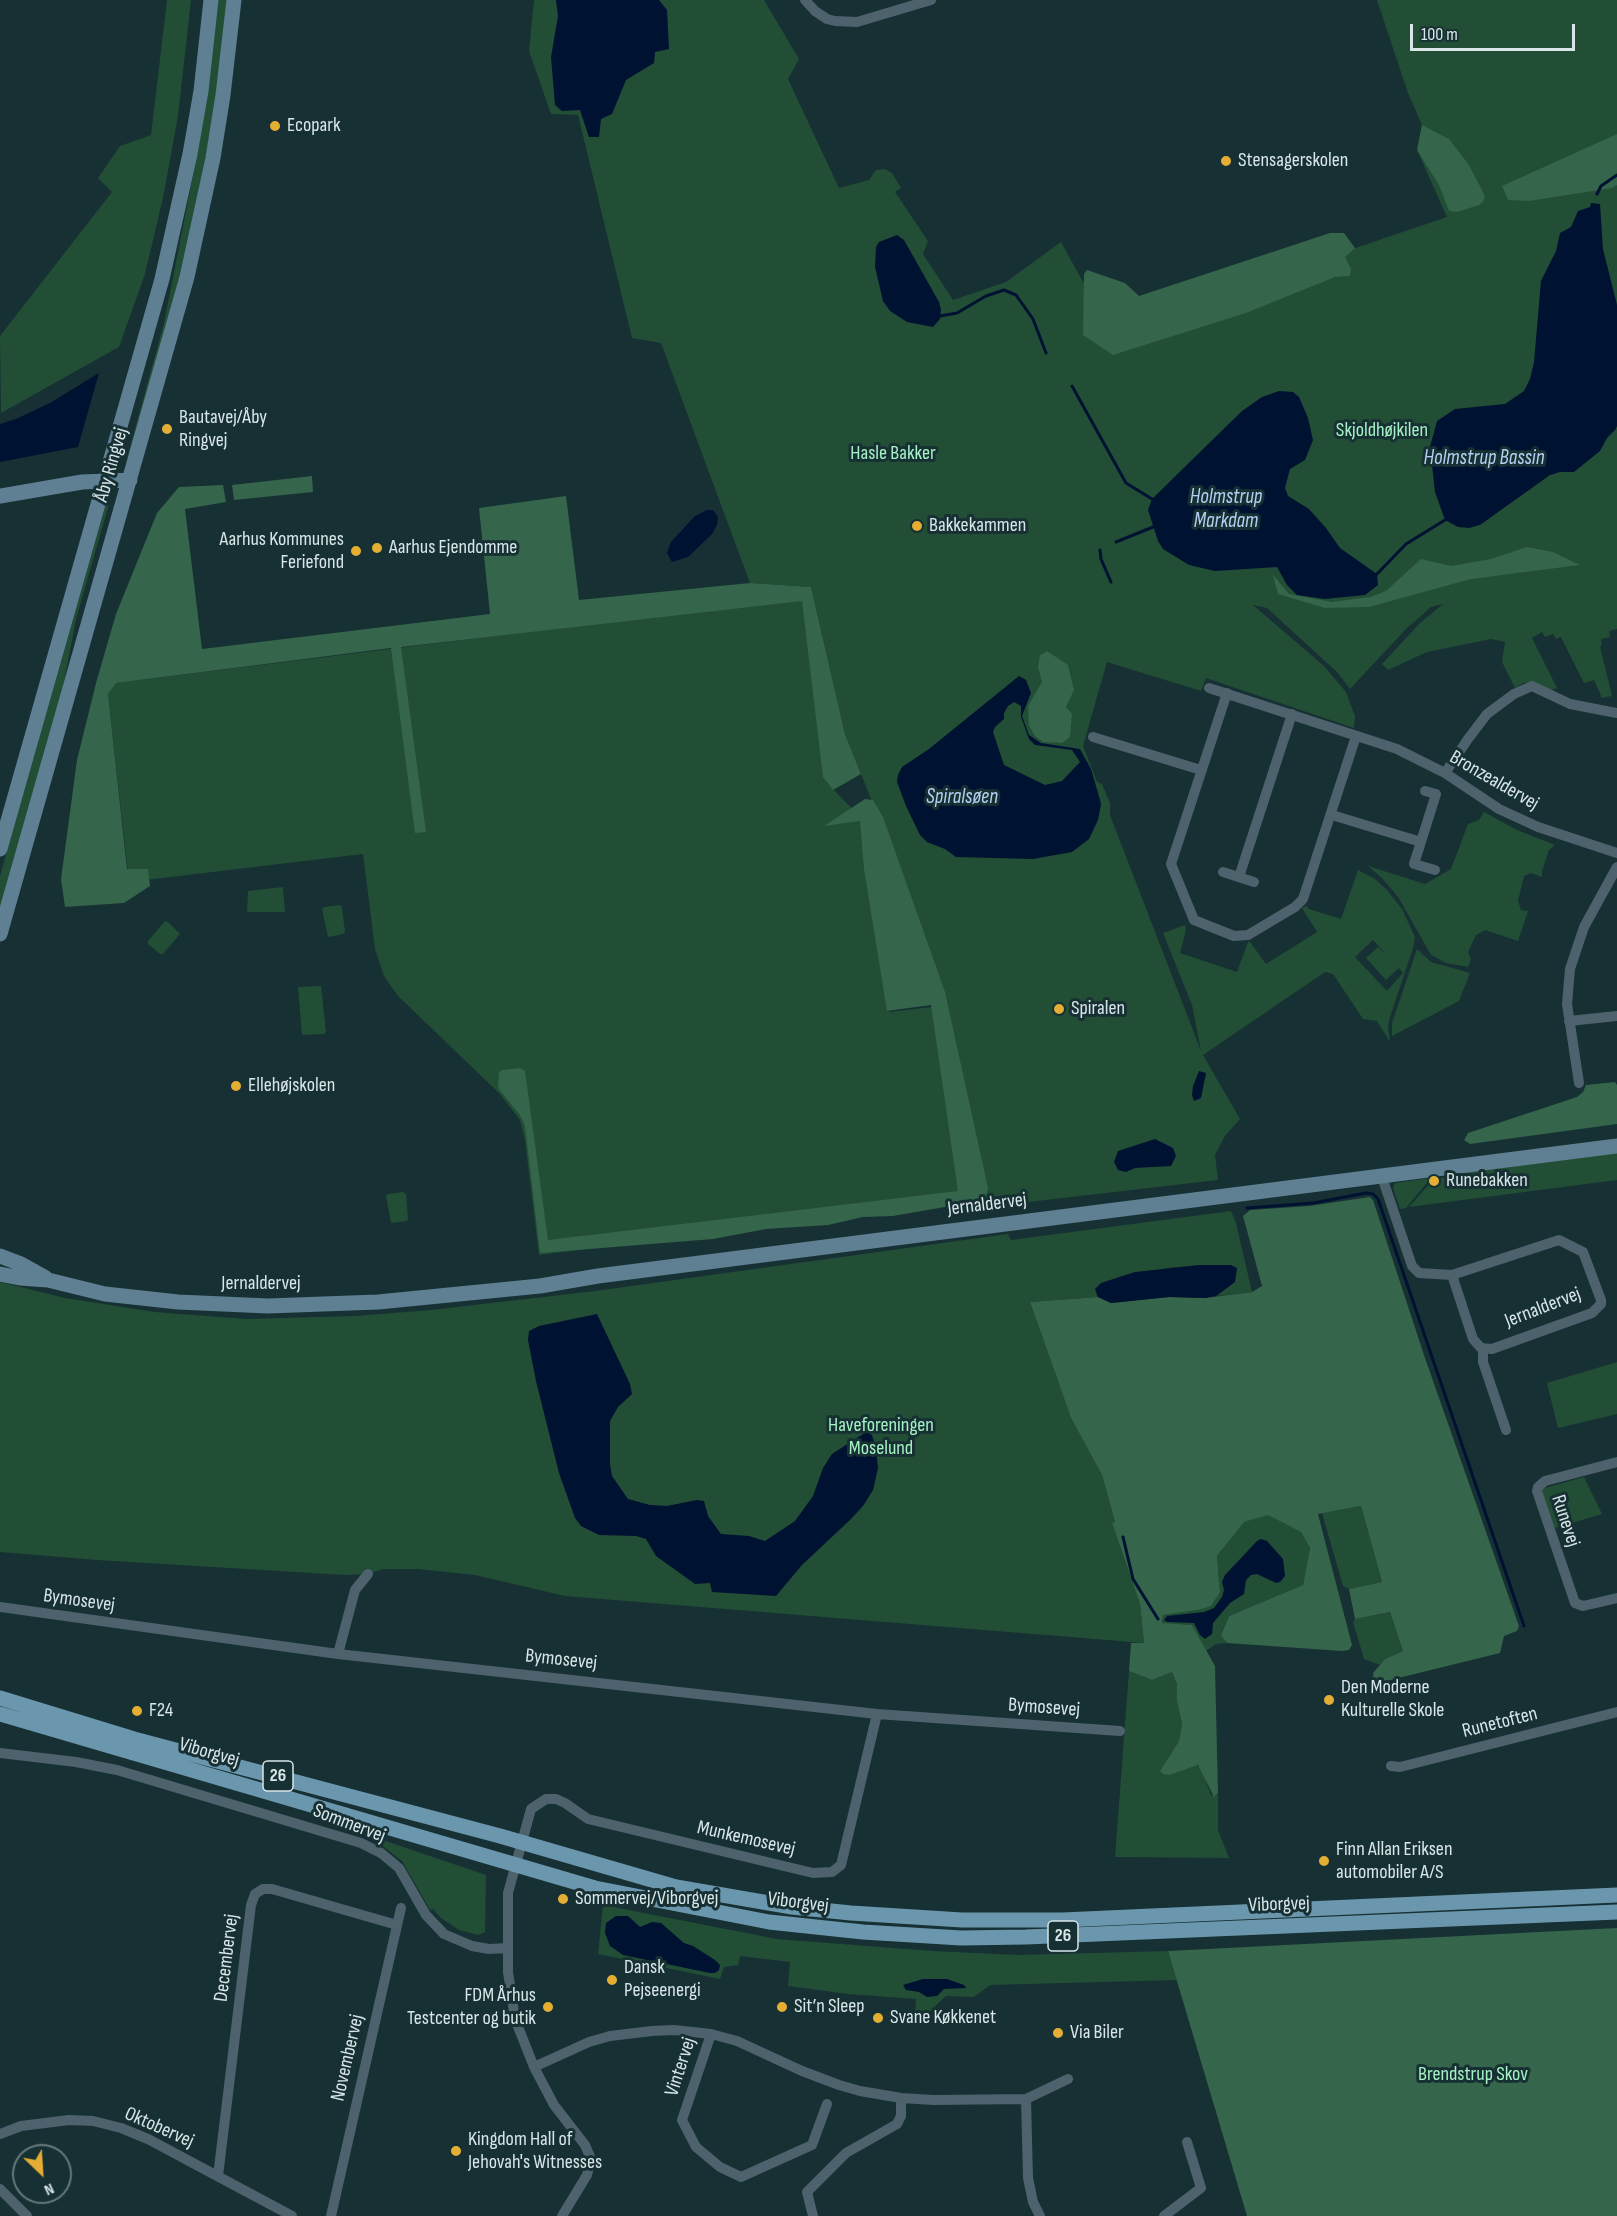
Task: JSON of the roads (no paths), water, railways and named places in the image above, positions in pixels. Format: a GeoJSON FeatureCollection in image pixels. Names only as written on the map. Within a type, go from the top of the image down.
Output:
{"type":"FeatureCollection","features":[{"type":"Feature","properties":{"kind":"main road","name":"Åby Ringvej"},"geometry":{"type":"LineString","coordinates":[[0,849],[106,481],[177,219],[201,91],[211,0]]}},
{"type":"Feature","properties":{"kind":"main road","name":"Åby Ringvej"},"geometry":{"type":"LineString","coordinates":[[0,934],[167,350],[199,226],[223,94],[234,0]]}},
{"type":"Feature","properties":{"kind":"main road"},"geometry":{"type":"LineString","coordinates":[[0,496],[78,482],[130,480]]}},
{"type":"Feature","properties":{"kind":"main road","name":"Jernaldervej"},"geometry":{"type":"LineString","coordinates":[[0,1274],[48,1280],[114,1295],[228,1306],[378,1302],[474,1291],[538,1276],[598,1276],[1617,1146]]}},
{"type":"Feature","properties":{"kind":"main road","name":"Jernaldervej"},"geometry":{"type":"LineString","coordinates":[[0,1256],[21,1264],[48,1280]]}},
{"type":"Feature","properties":{"kind":"main road","name":"Viborgvej"},"geometry":{"type":"LineString","coordinates":[[0,1698],[134,1739],[521,1842],[620,1872],[716,1895],[851,1913],[962,1920],[1063,1920],[1617,1895]]}},
{"type":"Feature","properties":{"kind":"main road","name":"Viborgvej"},"geometry":{"type":"LineString","coordinates":[[0,1714],[595,1888],[769,1922],[863,1932],[961,1938],[1038,1937],[1617,1912]]}},
{"type":"Feature","properties":{"kind":"street"},"geometry":{"type":"LineString","coordinates":[[805,0],[815,12],[827,19],[857,22],[931,0]]}},
{"type":"Feature","properties":{"kind":"street"},"geometry":{"type":"LineString","coordinates":[[1445,773],[1487,714],[1514,694],[1532,686],[1570,704],[1617,713]]}},
{"type":"Feature","properties":{"kind":"street","name":"Bronzealdervej"},"geometry":{"type":"LineString","coordinates":[[1209,687],[1397,749],[1445,773],[1499,809],[1538,827],[1617,854]]}},
{"type":"Feature","properties":{"kind":"street"},"geometry":{"type":"LineString","coordinates":[[1227,693],[1171,864],[1190,914],[1200,924],[1234,936],[1248,936],[1300,902],[1304,896],[1356,736]]}},
{"type":"Feature","properties":{"kind":"street"},"geometry":{"type":"LineString","coordinates":[[1239,877],[1292,714]]}},
{"type":"Feature","properties":{"kind":"street"},"geometry":{"type":"LineString","coordinates":[[1093,737],[1201,770]]}},
{"type":"Feature","properties":{"kind":"street","name":"Bronzealdervej"},"geometry":{"type":"LineString","coordinates":[[1425,791],[1436,795],[1414,864],[1435,870]]}},
{"type":"Feature","properties":{"kind":"street"},"geometry":{"type":"LineString","coordinates":[[1332,815],[1421,842]]}},
{"type":"Feature","properties":{"kind":"street"},"geometry":{"type":"LineString","coordinates":[[1579,1083],[1569,1021],[1568,988],[1575,949],[1584,927],[1617,867]]}},
{"type":"Feature","properties":{"kind":"street"},"geometry":{"type":"LineString","coordinates":[[1223,872],[1254,882]]}},
{"type":"Feature","properties":{"kind":"street"},"geometry":{"type":"LineString","coordinates":[[1569,1021],[1617,1016]]}},
{"type":"Feature","properties":{"kind":"street","name":"Jernaldervej"},"geometry":{"type":"LineString","coordinates":[[1382,1177],[1414,1269],[1423,1274],[1452,1275],[1555,1240],[1564,1241],[1584,1254],[1601,1300],[1596,1311],[1492,1349],[1483,1349]]}},
{"type":"Feature","properties":{"kind":"street"},"geometry":{"type":"LineString","coordinates":[[1452,1275],[1473,1339],[1483,1349],[1483,1362],[1506,1430]]}},
{"type":"Feature","properties":{"kind":"street","name":"Runevej"},"geometry":{"type":"LineString","coordinates":[[1617,1462],[1545,1482],[1538,1487],[1537,1495],[1575,1603],[1583,1606],[1617,1598]]}},
{"type":"Feature","properties":{"kind":"street"},"geometry":{"type":"LineString","coordinates":[[338,1654],[355,1590],[368,1574]]}},
{"type":"Feature","properties":{"kind":"street","name":"Bymosevej"},"geometry":{"type":"LineString","coordinates":[[0,1607],[338,1654],[877,1714],[1120,1731]]}},
{"type":"Feature","properties":{"kind":"street","name":"Runetoften"},"geometry":{"type":"LineString","coordinates":[[1391,1766],[1400,1767],[1617,1712]]}},
{"type":"Feature","properties":{"kind":"street","name":"Munkemosevej"},"geometry":{"type":"LineString","coordinates":[[521,1842],[531,1809],[546,1799],[556,1799],[588,1819],[813,1873],[832,1872],[841,1865],[877,1714]]}},
{"type":"Feature","properties":{"kind":"street","name":"Sommervej"},"geometry":{"type":"LineString","coordinates":[[0,1753],[76,1762],[117,1770],[361,1844],[381,1853],[399,1868],[426,1915],[444,1934],[472,1946],[489,1949],[508,1948]]}},
{"type":"Feature","properties":{"kind":"street"},"geometry":{"type":"LineString","coordinates":[[521,1842],[508,1893],[508,1972],[515,2019],[534,2067],[554,2105],[585,2145],[591,2159],[588,2175],[562,2216]]}},
{"type":"Feature","properties":{"kind":"street","name":"Decembervej"},"geometry":{"type":"LineString","coordinates":[[218,2176],[251,1905],[255,1894],[263,1889],[272,1889],[397,1925]]}},
{"type":"Feature","properties":{"kind":"street","name":"Novembervej"},"geometry":{"type":"LineString","coordinates":[[331,2216],[401,1908]]}},
{"type":"Feature","properties":{"kind":"street","name":"Vintervej"},"geometry":{"type":"LineString","coordinates":[[534,2067],[589,2042],[610,2036],[674,2030],[711,2034],[758,2050],[802,2071],[839,2085],[901,2098],[1026,2099],[1068,2079]]}},
{"type":"Feature","properties":{"kind":"street","name":"Vintervej"},"geometry":{"type":"LineString","coordinates":[[711,2034],[682,2120],[696,2147],[720,2167],[741,2177],[812,2145],[826,2104]]}},
{"type":"Feature","properties":{"kind":"street"},"geometry":{"type":"LineString","coordinates":[[813,2216],[807,2192],[846,2153],[897,2124],[901,2116],[901,2098]]}},
{"type":"Feature","properties":{"kind":"street"},"geometry":{"type":"LineString","coordinates":[[1026,2099],[1028,2178],[1033,2202],[1040,2216]]}},
{"type":"Feature","properties":{"kind":"street","name":"Oktobervej"},"geometry":{"type":"LineString","coordinates":[[0,2134],[21,2126],[45,2122],[93,2121],[148,2139],[292,2216]]}},
{"type":"Feature","properties":{"kind":"street"},"geometry":{"type":"LineString","coordinates":[[1164,2216],[1201,2188],[1187,2142]]}},
{"type":"Feature","properties":{"kind":"street"},"geometry":{"type":"LineString","coordinates":[[0,2189],[27,2216]]}},
{"type":"Feature","properties":{"kind":"water"},"geometry":{"type":"Polygon","coordinates":[[[556,0],[659,0],[667,10],[669,49],[655,52],[654,63],[626,80],[612,114],[601,119],[599,137],[589,137],[580,110],[562,111],[555,105],[551,57],[558,16],[556,0]]]}},
{"type":"Feature","properties":{"kind":"water","name":"Holmstrup Bassin"},"geometry":{"type":"Polygon","coordinates":[[[1591,203],[1600,204],[1603,249],[1617,305],[1617,426],[1600,451],[1574,472],[1550,475],[1480,525],[1469,528],[1458,527],[1445,520],[1435,492],[1430,447],[1437,421],[1455,409],[1505,404],[1524,391],[1534,362],[1541,281],[1556,251],[1560,233],[1571,227],[1578,211],[1590,207],[1591,203]]]}},
{"type":"Feature","properties":{"kind":"water"},"geometry":{"type":"Polygon","coordinates":[[[897,235],[904,240],[939,302],[940,319],[933,327],[907,322],[890,311],[883,301],[875,267],[876,247],[879,242],[897,235]]]}},
{"type":"Feature","properties":{"kind":"water"},"geometry":{"type":"Polygon","coordinates":[[[99,373],[78,447],[0,462],[0,424],[50,403],[99,373]]]}},
{"type":"Feature","properties":{"kind":"water","name":"Holmstrup Markdam"},"geometry":{"type":"Polygon","coordinates":[[[1279,391],[1293,392],[1299,397],[1308,418],[1313,440],[1305,460],[1290,469],[1285,488],[1288,496],[1309,509],[1340,548],[1377,574],[1378,585],[1365,595],[1325,599],[1297,595],[1287,585],[1277,567],[1215,571],[1189,565],[1163,549],[1158,541],[1148,510],[1152,499],[1242,411],[1262,397],[1279,391]]]}},
{"type":"Feature","properties":{"kind":"water"},"geometry":{"type":"Polygon","coordinates":[[[707,510],[713,510],[718,517],[712,534],[688,557],[672,562],[667,553],[671,542],[695,516],[707,510]]]}},
{"type":"Feature","properties":{"kind":"water","name":"Spiralsøen"},"geometry":{"type":"Polygon","coordinates":[[[1019,676],[1026,680],[1031,693],[1022,716],[1029,735],[1041,743],[1080,749],[1091,769],[1101,804],[1098,820],[1089,839],[1072,852],[1033,859],[956,857],[945,849],[927,842],[920,835],[897,782],[902,767],[929,749],[1019,676]],[[1014,702],[1008,706],[1004,719],[993,732],[1004,765],[1045,785],[1062,781],[1080,762],[1072,750],[1035,745],[1029,739],[1021,717],[1021,706],[1014,702]]]}},
{"type":"Feature","properties":{"kind":"water"},"geometry":{"type":"Polygon","coordinates":[[[1199,1071],[1206,1073],[1201,1098],[1194,1101],[1193,1086],[1199,1071]]]}},
{"type":"Feature","properties":{"kind":"water"},"geometry":{"type":"Polygon","coordinates":[[[1155,1139],[1173,1148],[1176,1156],[1171,1166],[1135,1168],[1126,1172],[1118,1170],[1114,1162],[1118,1151],[1155,1139]]]}},
{"type":"Feature","properties":{"kind":"water"},"geometry":{"type":"Polygon","coordinates":[[[1200,1265],[1231,1265],[1237,1268],[1235,1282],[1216,1296],[1205,1298],[1169,1297],[1111,1303],[1098,1297],[1095,1289],[1101,1283],[1135,1272],[1200,1265]]]}},
{"type":"Feature","properties":{"kind":"water"},"geometry":{"type":"Polygon","coordinates":[[[597,1314],[630,1384],[632,1394],[618,1407],[610,1421],[612,1476],[628,1499],[650,1505],[667,1506],[697,1500],[704,1501],[708,1516],[721,1534],[749,1536],[765,1541],[795,1521],[813,1496],[823,1468],[832,1454],[866,1432],[872,1435],[878,1468],[873,1490],[863,1506],[802,1565],[776,1596],[712,1592],[710,1583],[695,1584],[656,1556],[646,1539],[636,1536],[599,1535],[581,1526],[575,1518],[559,1473],[528,1340],[529,1331],[539,1326],[597,1314]]]}},
{"type":"Feature","properties":{"kind":"water"},"geometry":{"type":"Polygon","coordinates":[[[1261,1539],[1267,1541],[1283,1559],[1285,1576],[1280,1582],[1276,1583],[1257,1574],[1251,1575],[1246,1580],[1244,1594],[1230,1603],[1213,1623],[1212,1634],[1205,1639],[1200,1635],[1194,1623],[1164,1620],[1167,1616],[1204,1612],[1214,1608],[1222,1597],[1224,1590],[1222,1582],[1225,1575],[1261,1539]]]}},
{"type":"Feature","properties":{"kind":"water"},"geometry":{"type":"Polygon","coordinates":[[[616,1916],[628,1916],[640,1927],[652,1922],[661,1923],[684,1943],[715,1960],[720,1965],[719,1970],[710,1973],[623,1955],[610,1946],[605,1933],[606,1923],[616,1916]]]}},
{"type":"Feature","properties":{"kind":"water"},"geometry":{"type":"Polygon","coordinates":[[[923,1979],[947,1979],[964,1985],[966,1988],[944,1989],[937,1996],[927,1997],[919,1992],[906,1990],[903,1985],[923,1979]]]}},
{"type":"Feature","properties":{"kind":"waterway"},"geometry":{"type":"LineString","coordinates":[[1597,194],[1601,186],[1617,175]]}},
{"type":"Feature","properties":{"kind":"waterway"},"geometry":{"type":"LineString","coordinates":[[940,316],[957,313],[986,296],[1004,290],[1016,295],[1033,319],[1046,353]]}},
{"type":"Feature","properties":{"kind":"waterway"},"geometry":{"type":"LineString","coordinates":[[1072,386],[1126,483],[1152,499]]}},
{"type":"Feature","properties":{"kind":"waterway"},"geometry":{"type":"LineString","coordinates":[[1377,574],[1406,544],[1445,520]]}},
{"type":"Feature","properties":{"kind":"waterway"},"geometry":{"type":"LineString","coordinates":[[1116,542],[1153,527]]}},
{"type":"Feature","properties":{"kind":"waterway"},"geometry":{"type":"LineString","coordinates":[[1100,550],[1101,559],[1111,582]]}},
{"type":"Feature","properties":{"kind":"waterway"},"geometry":{"type":"LineString","coordinates":[[1247,1208],[1313,1203],[1366,1193],[1373,1194],[1378,1199],[1524,1626]]}},
{"type":"Feature","properties":{"kind":"waterway"},"geometry":{"type":"LineString","coordinates":[[1123,1537],[1133,1579],[1158,1619]]}},
{"type":"Feature","properties":{"kind":"place","name":"Ecopark"},"geometry":{"type":"Point","coordinates":[275,126]}},
{"type":"Feature","properties":{"kind":"place","name":"Stensagerskolen"},"geometry":{"type":"Point","coordinates":[1226,161]}},
{"type":"Feature","properties":{"kind":"place","name":"Bautavej/Åby Ringvej"},"geometry":{"type":"Point","coordinates":[167,429]}},
{"type":"Feature","properties":{"kind":"place","name":"Bakkekammen"},"geometry":{"type":"Point","coordinates":[917,526]}},
{"type":"Feature","properties":{"kind":"place","name":"Aarhus Ejendomme"},"geometry":{"type":"Point","coordinates":[377,548]}},
{"type":"Feature","properties":{"kind":"place","name":"Aarhus Kommunes Feriefond"},"geometry":{"type":"Point","coordinates":[356,551]}},
{"type":"Feature","properties":{"kind":"place","name":"Spiralen"},"geometry":{"type":"Point","coordinates":[1059,1009]}},
{"type":"Feature","properties":{"kind":"place","name":"Ellehøjskolen"},"geometry":{"type":"Point","coordinates":[236,1086]}},
{"type":"Feature","properties":{"kind":"place","name":"Runebakken"},"geometry":{"type":"Point","coordinates":[1434,1181]}},
{"type":"Feature","properties":{"kind":"place","name":"Den Moderne Kulturelle Skole"},"geometry":{"type":"Point","coordinates":[1329,1700]}},
{"type":"Feature","properties":{"kind":"place","name":"F24"},"geometry":{"type":"Point","coordinates":[137,1711]}},
{"type":"Feature","properties":{"kind":"place","name":"Finn Allan Eriksen automobiler A/S"},"geometry":{"type":"Point","coordinates":[1324,1861]}},
{"type":"Feature","properties":{"kind":"place","name":"Sommervej/Viborgvej"},"geometry":{"type":"Point","coordinates":[563,1899]}},
{"type":"Feature","properties":{"kind":"place","name":"Dansk Pejseenergi"},"geometry":{"type":"Point","coordinates":[612,1980]}},
{"type":"Feature","properties":{"kind":"place","name":"FDM Århus Testcenter og butik"},"geometry":{"type":"Point","coordinates":[548,2007]}},
{"type":"Feature","properties":{"kind":"place","name":"Sit’n Sleep"},"geometry":{"type":"Point","coordinates":[782,2007]}},
{"type":"Feature","properties":{"kind":"place","name":"Svane Køkkenet"},"geometry":{"type":"Point","coordinates":[878,2018]}},
{"type":"Feature","properties":{"kind":"place","name":"Via Biler"},"geometry":{"type":"Point","coordinates":[1058,2033]}},
{"type":"Feature","properties":{"kind":"place","name":"Kingdom Hall of Jehovah's Witnesses"},"geometry":{"type":"Point","coordinates":[456,2151]}},
{"type":"Feature","properties":{"kind":"park label","name":"Skjoldhøjkilen"},"geometry":{"type":"Point","coordinates":[1382,431]}},
{"type":"Feature","properties":{"kind":"park label","name":"Hasle Bakker"},"geometry":{"type":"Point","coordinates":[893,454]}},
{"type":"Feature","properties":{"kind":"park label","name":"Haveforeningen Moselund"},"geometry":{"type":"Point","coordinates":[881,1438]}},
{"type":"Feature","properties":{"kind":"park label","name":"Brendstrup Skov"},"geometry":{"type":"Point","coordinates":[1473,2075]}}]}
